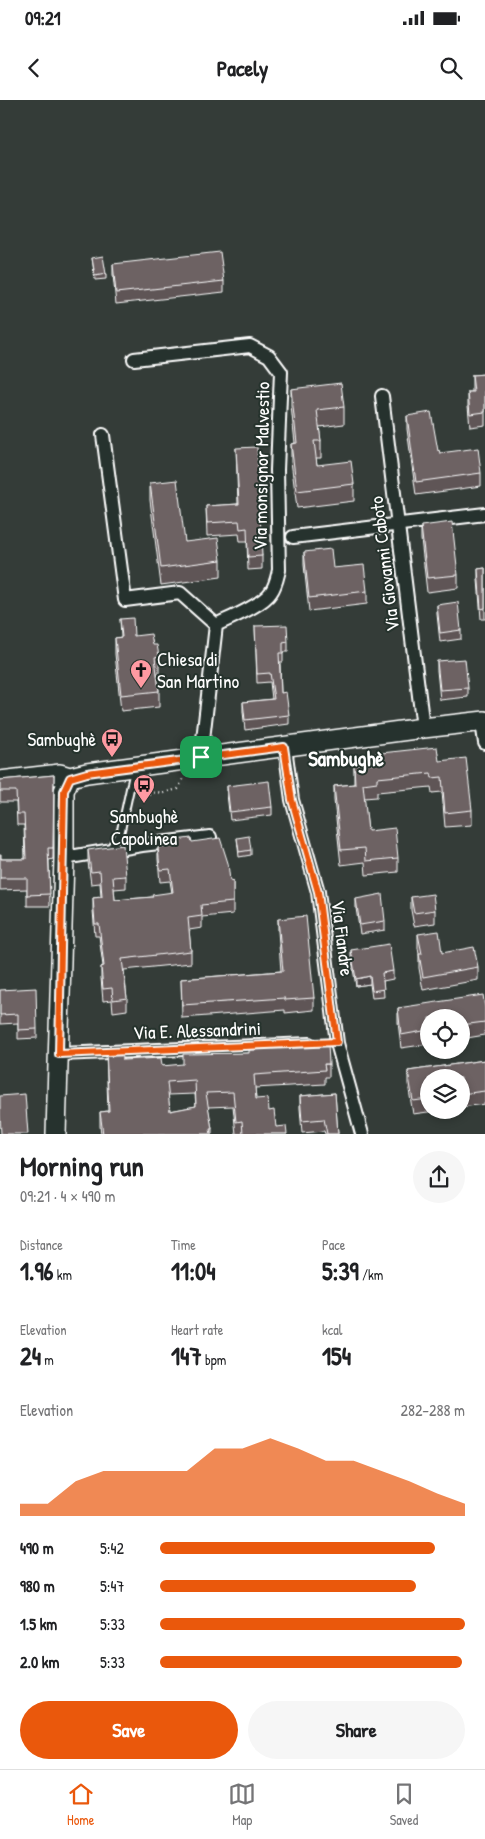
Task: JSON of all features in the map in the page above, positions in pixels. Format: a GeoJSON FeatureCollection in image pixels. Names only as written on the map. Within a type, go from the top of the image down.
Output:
{"type":"FeatureCollection","features":[{"type":"Feature","properties":{"kind":"street","name":"Via monsignor Malvestio"},"geometry":{"type":"LineString","coordinates":[[134,358],[250,346],[269,356],[281,372],[277,470],[279,570],[276,584],[270,595],[216,625]]}},
{"type":"Feature","properties":{"kind":"street","name":"Via Giovanni Caboto"},"geometry":{"type":"LineString","coordinates":[[382,396],[423,728]]}},
{"type":"Feature","properties":{"kind":"street"},"geometry":{"type":"LineString","coordinates":[[103,435],[124,600],[180,593],[216,625],[198,757]]}},
{"type":"Feature","properties":{"kind":"street"},"geometry":{"type":"LineString","coordinates":[[293,537],[485,514]]}},
{"type":"Feature","properties":{"kind":"street"},"geometry":{"type":"LineString","coordinates":[[0,782],[60,774],[70,778],[87,773],[198,757],[484,721],[485,743]]}},
{"type":"Feature","properties":{"kind":"street","name":"Via Fiandre"},"geometry":{"type":"LineString","coordinates":[[284,747],[292,800],[318,892],[327,1043],[362,1134]]}},
{"type":"Feature","properties":{"kind":"street"},"geometry":{"type":"LineString","coordinates":[[56,1134],[64,858],[64,791],[70,778]]}},
{"type":"Feature","properties":{"kind":"street"},"geometry":{"type":"LineString","coordinates":[[64,858],[142,845],[210,837]]}},
{"type":"Feature","properties":{"kind":"street","name":"Via E. Alessandrini"},"geometry":{"type":"LineString","coordinates":[[59,1054],[327,1043]]}},
{"type":"Feature","properties":{"kind":"lane"},"geometry":{"type":"LineString","coordinates":[[109,850],[121,830],[134,766]]}},
{"type":"Feature","properties":{"kind":"path"},"geometry":{"type":"LineString","coordinates":[[138,797],[178,789],[198,757]]}},
{"type":"Feature","properties":{"kind":"building"},"geometry":{"type":"Polygon","coordinates":[[[220,252],[224,281],[116,293],[113,264],[220,252]]]}},
{"type":"Feature","properties":{"kind":"building"},"geometry":{"type":"Polygon","coordinates":[[[103,256],[106,274],[95,276],[92,258],[103,256]]]}},
{"type":"Feature","properties":{"kind":"building"},"geometry":{"type":"Polygon","coordinates":[[[485,374],[485,412],[470,414],[468,392],[474,392],[472,375],[485,374]]]}},
{"type":"Feature","properties":{"kind":"building"},"geometry":{"type":"Polygon","coordinates":[[[341,383],[344,407],[317,410],[321,441],[314,441],[317,465],[351,461],[354,484],[297,491],[291,444],[297,443],[291,389],[341,383]]]}},
{"type":"Feature","properties":{"kind":"building"},"geometry":{"type":"Polygon","coordinates":[[[431,412],[438,451],[440,453],[478,448],[481,473],[416,482],[407,416],[431,412]]]}},
{"type":"Feature","properties":{"kind":"building"},"geometry":{"type":"Polygon","coordinates":[[[257,447],[262,556],[248,557],[247,528],[240,529],[239,521],[207,523],[206,506],[239,504],[236,448],[257,447]]]}},
{"type":"Feature","properties":{"kind":"building"},"geometry":{"type":"Polygon","coordinates":[[[177,480],[185,542],[218,538],[221,560],[161,568],[150,483],[177,480]]]}},
{"type":"Feature","properties":{"kind":"building"},"geometry":{"type":"Polygon","coordinates":[[[452,522],[458,575],[427,578],[421,526],[452,522]]]}},
{"type":"Feature","properties":{"kind":"building"},"geometry":{"type":"Polygon","coordinates":[[[331,549],[333,568],[364,565],[367,591],[309,598],[304,552],[331,549]]]}},
{"type":"Feature","properties":{"kind":"building"},"geometry":{"type":"Polygon","coordinates":[[[485,568],[485,608],[481,609],[478,569],[485,568]]]}},
{"type":"Feature","properties":{"kind":"building"},"geometry":{"type":"Polygon","coordinates":[[[458,602],[461,630],[440,633],[437,605],[458,602]]]}},
{"type":"Feature","properties":{"kind":"building"},"geometry":{"type":"Polygon","coordinates":[[[133,618],[134,636],[151,634],[153,645],[157,645],[159,656],[155,657],[159,691],[121,695],[115,638],[122,637],[120,619],[133,618]]]}},
{"type":"Feature","properties":{"kind":"building"},"geometry":{"type":"Polygon","coordinates":[[[287,625],[288,642],[283,643],[283,653],[279,653],[281,693],[286,692],[289,715],[245,720],[243,702],[274,699],[270,673],[257,674],[255,626],[287,625]]]}},
{"type":"Feature","properties":{"kind":"building"},"geometry":{"type":"Polygon","coordinates":[[[465,659],[468,688],[440,690],[437,661],[465,659]]]}},
{"type":"Feature","properties":{"kind":"building"},"geometry":{"type":"Polygon","coordinates":[[[437,747],[439,761],[466,758],[472,810],[445,813],[442,777],[432,778],[431,773],[377,778],[377,782],[363,784],[368,831],[395,828],[398,858],[366,861],[365,848],[341,850],[334,786],[355,784],[354,765],[373,764],[372,754],[437,747]]]}},
{"type":"Feature","properties":{"kind":"building"},"geometry":{"type":"Polygon","coordinates":[[[54,775],[53,848],[48,848],[50,894],[27,895],[27,878],[0,878],[0,854],[1,859],[26,859],[24,814],[17,814],[16,791],[0,791],[0,780],[54,775]]]}},
{"type":"Feature","properties":{"kind":"building"},"geometry":{"type":"Polygon","coordinates":[[[269,781],[272,807],[230,812],[227,786],[269,781]]]}},
{"type":"Feature","properties":{"kind":"building"},"geometry":{"type":"Polygon","coordinates":[[[249,836],[251,850],[239,852],[237,838],[249,836]]]}},
{"type":"Feature","properties":{"kind":"building"},"geometry":{"type":"Polygon","coordinates":[[[191,838],[192,842],[220,838],[228,863],[230,881],[233,882],[233,902],[201,905],[202,916],[188,918],[191,951],[122,959],[127,998],[113,1000],[112,988],[103,989],[101,967],[104,966],[99,924],[95,924],[93,898],[102,897],[100,871],[91,872],[88,850],[123,845],[126,876],[113,877],[115,900],[153,897],[152,895],[173,892],[170,869],[160,870],[158,847],[177,845],[176,840],[191,838]]]}},
{"type":"Feature","properties":{"kind":"building"},"geometry":{"type":"Polygon","coordinates":[[[382,894],[385,921],[360,925],[356,899],[382,894]]]}},
{"type":"Feature","properties":{"kind":"building"},"geometry":{"type":"Polygon","coordinates":[[[433,894],[435,910],[414,913],[411,897],[433,894]]]}},
{"type":"Feature","properties":{"kind":"building"},"geometry":{"type":"Polygon","coordinates":[[[306,916],[314,998],[285,1000],[285,998],[182,1005],[181,979],[283,971],[278,919],[306,916]]]}},
{"type":"Feature","properties":{"kind":"building"},"geometry":{"type":"Polygon","coordinates":[[[439,931],[442,953],[474,947],[478,967],[423,977],[419,954],[422,954],[418,934],[439,931]]]}},
{"type":"Feature","properties":{"kind":"building"},"geometry":{"type":"Polygon","coordinates":[[[389,944],[393,971],[382,973],[384,989],[372,991],[370,976],[356,979],[351,950],[389,944]]]}},
{"type":"Feature","properties":{"kind":"building"},"geometry":{"type":"Polygon","coordinates":[[[36,988],[37,1029],[18,1030],[18,1014],[0,1015],[0,990],[36,988]]]}},
{"type":"Feature","properties":{"kind":"building"},"geometry":{"type":"Polygon","coordinates":[[[483,995],[485,1022],[470,1024],[470,1009],[420,1009],[420,1032],[401,1035],[398,1008],[483,995]]]}},
{"type":"Feature","properties":{"kind":"building"},"geometry":{"type":"Polygon","coordinates":[[[328,1043],[329,1064],[324,1064],[325,1070],[254,1075],[256,1099],[268,1098],[269,1111],[274,1110],[276,1127],[286,1126],[287,1134],[243,1134],[242,1121],[236,1122],[233,1092],[206,1093],[212,1129],[210,1129],[211,1134],[103,1134],[100,1112],[109,1111],[106,1051],[122,1050],[123,1060],[161,1058],[162,1066],[183,1064],[183,1054],[249,1053],[249,1048],[289,1047],[289,1045],[328,1043]],[[195,1080],[167,1082],[170,1111],[196,1106],[195,1080]]]}},
{"type":"Feature","properties":{"kind":"building"},"geometry":{"type":"Polygon","coordinates":[[[485,1060],[485,1091],[470,1093],[470,1069],[422,1069],[485,1060]]]}},
{"type":"Feature","properties":{"kind":"building"},"geometry":{"type":"Polygon","coordinates":[[[420,1069],[420,1100],[413,1101],[408,1071],[420,1069]]]}},
{"type":"Feature","properties":{"kind":"building"},"geometry":{"type":"Polygon","coordinates":[[[335,1093],[338,1134],[327,1134],[324,1119],[302,1121],[300,1096],[335,1093]]]}},
{"type":"Feature","properties":{"kind":"building"},"geometry":{"type":"Polygon","coordinates":[[[25,1094],[28,1134],[1,1134],[0,1096],[25,1094]]]}},
{"type":"Feature","properties":{"kind":"place","name":"Chiesa di San Martino"},"geometry":{"type":"Point","coordinates":[141,689]}},
{"type":"Feature","properties":{"kind":"place","name":"Sambughè"},"geometry":{"type":"Point","coordinates":[112,758]}},
{"type":"Feature","properties":{"kind":"place","name":"Sambughè Capolinea"},"geometry":{"type":"Point","coordinates":[144,804]}},
{"type":"Feature","properties":{"kind":"district","name":"Sambughè"},"geometry":{"type":"Point","coordinates":[346,759]}},
{"type":"Feature","properties":{"kind":"route"},"geometry":{"type":"LineString","coordinates":[[284,747],[292,800],[318,892],[337,1042],[59,1054],[64,791],[70,778],[87,773],[201,757],[284,747]]}}]}
